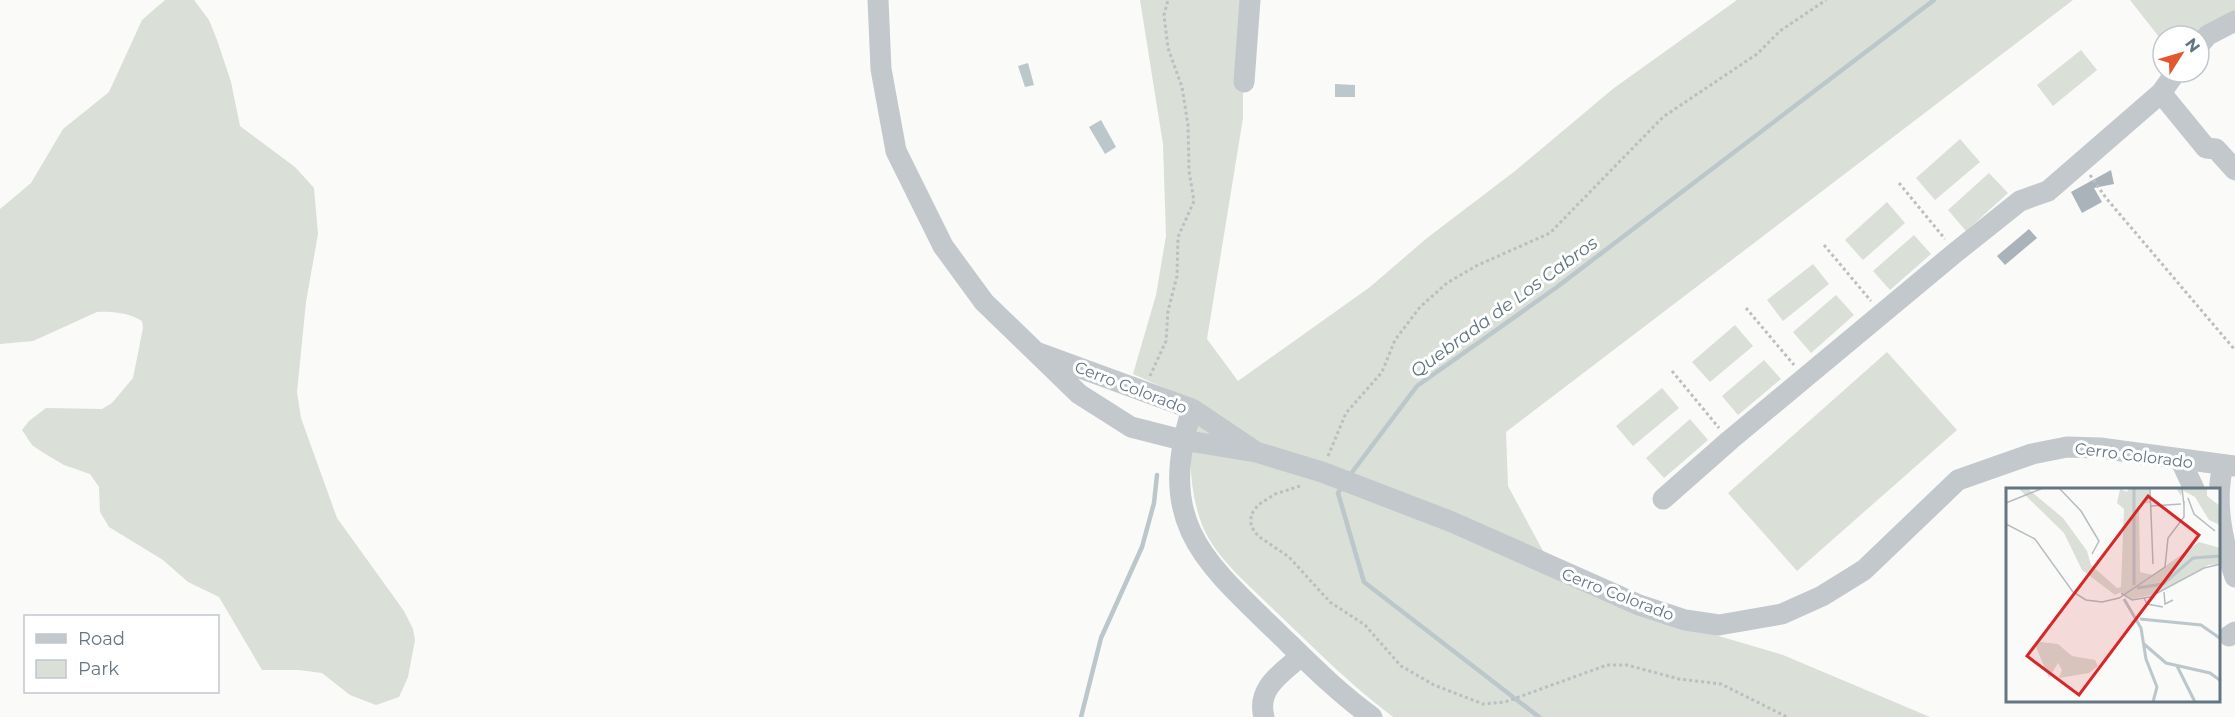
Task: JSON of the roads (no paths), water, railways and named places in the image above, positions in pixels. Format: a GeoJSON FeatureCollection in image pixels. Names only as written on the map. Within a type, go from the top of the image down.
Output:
{"type":"FeatureCollection","features":[{"type":"Feature","properties":{"kind":"street","name":"Cerro Colorado"},"geometry":{"type":"LineString","coordinates":[[878,0],[881,69],[896,151],[943,246],[984,302],[1079,394],[1131,427],[1182,440],[1256,452],[1322,472],[1452,522],[1639,605],[1685,620],[1719,625],[1782,614],[1822,596],[1864,570],[1958,480],[1998,464],[2067,447],[2100,448],[2229,466]]}},
{"type":"Feature","properties":{"kind":"street"},"geometry":{"type":"LineString","coordinates":[[1244,82],[1250,0]]}},
{"type":"Feature","properties":{"kind":"street"},"geometry":{"type":"LineString","coordinates":[[2211,33],[2235,21]]}},
{"type":"Feature","properties":{"kind":"street"},"geometry":{"type":"LineString","coordinates":[[1664,499],[1730,440],[1956,252],[2020,201],[2048,190],[2161,93],[2167,84]]}},
{"type":"Feature","properties":{"kind":"street"},"geometry":{"type":"LineString","coordinates":[[2161,93],[2206,148],[2216,149],[2235,170]]}},
{"type":"Feature","properties":{"kind":"street","name":"Cerro Colorado"},"geometry":{"type":"LineString","coordinates":[[1033,350],[1192,409],[1256,452]]}},
{"type":"Feature","properties":{"kind":"street"},"geometry":{"type":"LineString","coordinates":[[1192,409],[1182,440],[1178,479],[1187,524],[1204,557],[1234,590],[1346,699],[1372,717]]}},
{"type":"Feature","properties":{"kind":"street"},"geometry":{"type":"LineString","coordinates":[[2181,460],[2194,488]]}},
{"type":"Feature","properties":{"kind":"street"},"geometry":{"type":"LineString","coordinates":[[2229,466],[2220,479],[2221,538],[2235,577]]}},
{"type":"Feature","properties":{"kind":"street"},"geometry":{"type":"LineString","coordinates":[[1264,717],[1262,698],[1271,682],[1301,656]]}},
{"type":"Feature","properties":{"kind":"waterway","name":"Quebrada de Los Cabros"},"geometry":{"type":"LineString","coordinates":[[1350,475],[1417,386],[1557,287],[1934,0]]}},
{"type":"Feature","properties":{"kind":"waterway"},"geometry":{"type":"LineString","coordinates":[[1081,717],[1101,638],[1142,547],[1154,503],[1157,475]]}},
{"type":"Feature","properties":{"kind":"waterway","name":"Quebrada de Los Cabros"},"geometry":{"type":"LineString","coordinates":[[1342,487],[1338,493],[1364,582],[1539,717]]}}]}
